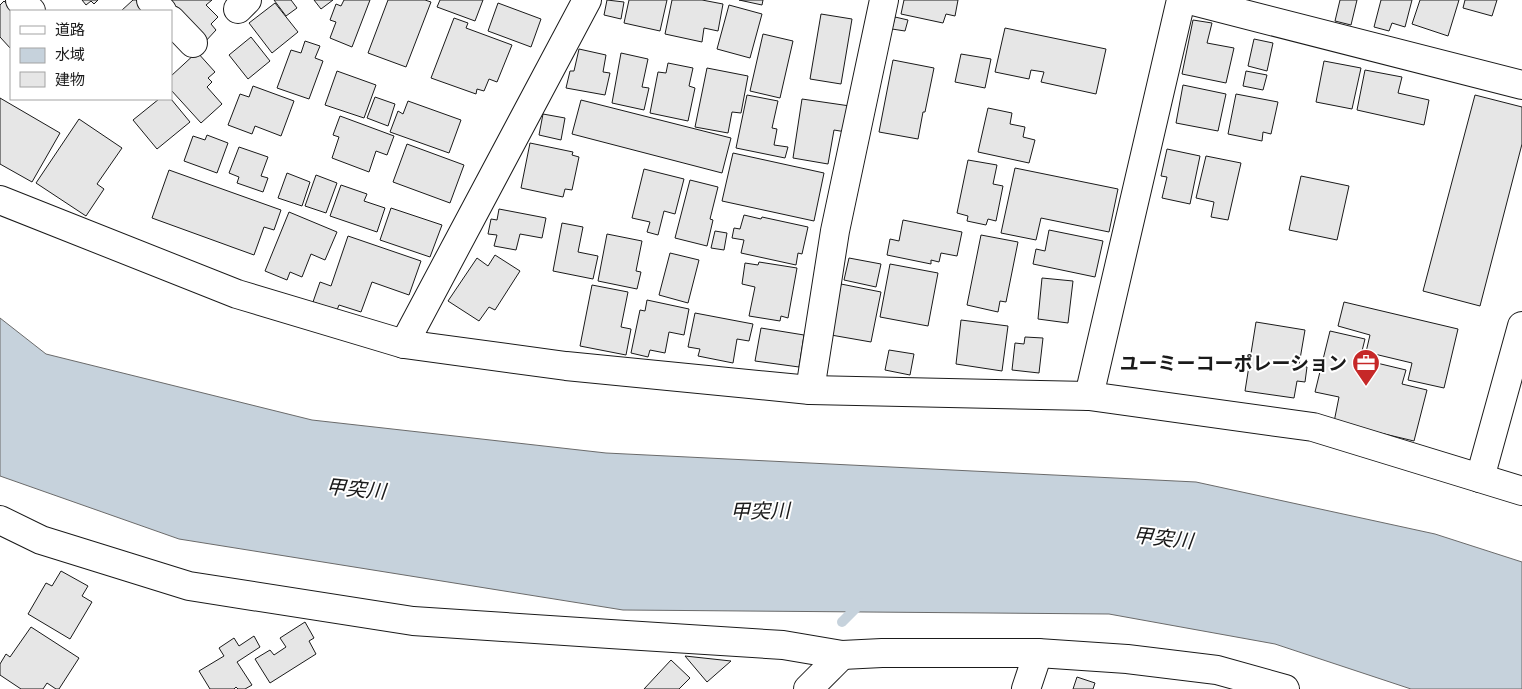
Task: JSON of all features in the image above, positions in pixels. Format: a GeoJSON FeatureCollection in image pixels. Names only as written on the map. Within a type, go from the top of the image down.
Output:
{"type":"FeatureCollection","features":[{"type":"Feature","properties":{"kind":"street"},"geometry":{"type":"LineString","coordinates":[[20,0],[30,10]]}},
{"type":"Feature","properties":{"kind":"street"},"geometry":{"type":"LineString","coordinates":[[151,0],[161,10]]}},
{"type":"Feature","properties":{"kind":"street"},"geometry":{"type":"LineString","coordinates":[[404,344],[587,0]]}},
{"type":"Feature","properties":{"kind":"street"},"geometry":{"type":"LineString","coordinates":[[810,390],[835,231],[884,0]]}},
{"type":"Feature","properties":{"kind":"street"},"geometry":{"type":"LineString","coordinates":[[1090,396],[1181,0]]}},
{"type":"Feature","properties":{"kind":"street"},"geometry":{"type":"LineString","coordinates":[[1189,0],[1522,85]]}},
{"type":"Feature","properties":{"kind":"street"},"geometry":{"type":"LineString","coordinates":[[172,21],[193,43]]}},
{"type":"Feature","properties":{"kind":"street"},"geometry":{"type":"LineString","coordinates":[[0,200],[237,294],[404,344],[566,366],[810,390],[1090,396],[1313,427],[1522,491]]}},
{"type":"Feature","properties":{"kind":"street"},"geometry":{"type":"LineString","coordinates":[[1480,478],[1522,326]]}},
{"type":"Feature","properties":{"kind":"street"},"geometry":{"type":"LineString","coordinates":[[0,520],[41,540],[189,586],[413,621],[783,644],[842,655],[1038,653],[1127,659],[1217,670],[1285,689]]}},
{"type":"Feature","properties":{"kind":"street"},"geometry":{"type":"LineString","coordinates":[[1026,689],[1038,653]]}},
{"type":"Feature","properties":{"kind":"street"},"geometry":{"type":"LineString","coordinates":[[808,689],[842,655]]}},
{"type":"Feature","properties":{"kind":"water","name":"甲突川"},"geometry":{"type":"Polygon","coordinates":[[[0,318],[46,354],[312,420],[606,453],[1196,482],[1435,534],[1522,562],[1522,689],[1411,689],[1275,644],[1109,614],[623,610],[179,539],[0,476],[0,318]]]}},
{"type":"Feature","properties":{"kind":"building"},"geometry":{"type":"Polygon","coordinates":[[[82,0],[98,0],[94,4],[91,1],[86,5],[82,0]]]}},
{"type":"Feature","properties":{"kind":"building"},"geometry":{"type":"Polygon","coordinates":[[[133,0],[139,0],[149,10],[122,10],[133,0]]]}},
{"type":"Feature","properties":{"kind":"building"},"geometry":{"type":"Polygon","coordinates":[[[165,0],[212,0],[206,5],[218,17],[211,24],[216,30],[204,43],[165,0]]]}},
{"type":"Feature","properties":{"kind":"building"},"geometry":{"type":"Polygon","coordinates":[[[274,0],[291,0],[297,8],[286,16],[274,0]]]}},
{"type":"Feature","properties":{"kind":"building"},"geometry":{"type":"Polygon","coordinates":[[[314,0],[333,0],[321,9],[314,0]]]}},
{"type":"Feature","properties":{"kind":"building"},"geometry":{"type":"Polygon","coordinates":[[[344,0],[370,0],[352,47],[330,38],[336,22],[330,20],[336,4],[341,6],[344,0]]]}},
{"type":"Feature","properties":{"kind":"building"},"geometry":{"type":"Polygon","coordinates":[[[388,0],[425,0],[431,2],[406,67],[368,53],[388,0]]]}},
{"type":"Feature","properties":{"kind":"building"},"geometry":{"type":"Polygon","coordinates":[[[440,0],[483,0],[475,21],[437,7],[440,0]]]}},
{"type":"Feature","properties":{"kind":"building"},"geometry":{"type":"Polygon","coordinates":[[[607,0],[624,2],[621,19],[604,15],[607,0]]]}},
{"type":"Feature","properties":{"kind":"building"},"geometry":{"type":"Polygon","coordinates":[[[629,0],[667,0],[660,31],[624,23],[629,0]]]}},
{"type":"Feature","properties":{"kind":"building"},"geometry":{"type":"Polygon","coordinates":[[[672,0],[702,0],[723,4],[718,31],[704,28],[702,42],[665,34],[672,0]]]}},
{"type":"Feature","properties":{"kind":"building"},"geometry":{"type":"Polygon","coordinates":[[[739,0],[763,0],[762,5],[739,0]]]}},
{"type":"Feature","properties":{"kind":"building"},"geometry":{"type":"Polygon","coordinates":[[[904,0],[958,0],[955,16],[946,14],[943,23],[901,14],[904,0]]]}},
{"type":"Feature","properties":{"kind":"building"},"geometry":{"type":"Polygon","coordinates":[[[1340,0],[1357,0],[1351,25],[1335,21],[1340,0]]]}},
{"type":"Feature","properties":{"kind":"building"},"geometry":{"type":"Polygon","coordinates":[[[1381,0],[1412,0],[1405,27],[1392,23],[1389,31],[1374,27],[1381,0]]]}},
{"type":"Feature","properties":{"kind":"building"},"geometry":{"type":"Polygon","coordinates":[[[1420,0],[1459,0],[1448,36],[1412,24],[1420,0]]]}},
{"type":"Feature","properties":{"kind":"building"},"geometry":{"type":"Polygon","coordinates":[[[1465,0],[1497,0],[1492,16],[1463,8],[1465,0]]]}},
{"type":"Feature","properties":{"kind":"building"},"geometry":{"type":"Polygon","coordinates":[[[4,1],[13,10],[10,10],[10,48],[0,37],[0,5],[4,1]]]}},
{"type":"Feature","properties":{"kind":"building"},"geometry":{"type":"Polygon","coordinates":[[[275,3],[298,32],[272,53],[249,23],[275,3]]]}},
{"type":"Feature","properties":{"kind":"building"},"geometry":{"type":"Polygon","coordinates":[[[498,3],[541,19],[531,47],[488,31],[498,3]]]}},
{"type":"Feature","properties":{"kind":"building"},"geometry":{"type":"Polygon","coordinates":[[[729,5],[762,14],[750,58],[717,49],[729,5]]]}},
{"type":"Feature","properties":{"kind":"building"},"geometry":{"type":"Polygon","coordinates":[[[821,14],[852,19],[841,84],[810,79],[821,14]]]}},
{"type":"Feature","properties":{"kind":"building"},"geometry":{"type":"Polygon","coordinates":[[[895,17],[908,20],[905,31],[892,29],[895,17]]]}},
{"type":"Feature","properties":{"kind":"building"},"geometry":{"type":"Polygon","coordinates":[[[454,18],[468,23],[466,28],[512,45],[497,82],[489,79],[484,91],[477,89],[476,94],[431,78],[454,18]]]}},
{"type":"Feature","properties":{"kind":"building"},"geometry":{"type":"Polygon","coordinates":[[[1193,20],[1212,23],[1207,43],[1234,48],[1226,83],[1182,74],[1193,20]]]}},
{"type":"Feature","properties":{"kind":"building"},"geometry":{"type":"Polygon","coordinates":[[[1005,28],[1106,49],[1096,94],[1041,82],[1044,72],[1031,70],[1029,79],[995,72],[1005,28]]]}},
{"type":"Feature","properties":{"kind":"building"},"geometry":{"type":"Polygon","coordinates":[[[763,34],[793,41],[780,98],[750,91],[763,34]]]}},
{"type":"Feature","properties":{"kind":"building"},"geometry":{"type":"Polygon","coordinates":[[[251,37],[270,61],[248,79],[229,55],[251,37]]]}},
{"type":"Feature","properties":{"kind":"building"},"geometry":{"type":"Polygon","coordinates":[[[1254,39],[1273,43],[1267,71],[1248,66],[1254,39]]]}},
{"type":"Feature","properties":{"kind":"building"},"geometry":{"type":"Polygon","coordinates":[[[305,41],[320,46],[315,58],[323,61],[309,99],[277,88],[291,50],[301,53],[305,41]]]}},
{"type":"Feature","properties":{"kind":"building"},"geometry":{"type":"Polygon","coordinates":[[[579,49],[606,55],[603,72],[610,73],[605,95],[566,88],[570,71],[574,71],[579,49]]]}},
{"type":"Feature","properties":{"kind":"building"},"geometry":{"type":"Polygon","coordinates":[[[197,52],[215,72],[208,78],[212,82],[207,87],[222,104],[201,123],[172,91],[172,75],[197,52]]]}},
{"type":"Feature","properties":{"kind":"building"},"geometry":{"type":"Polygon","coordinates":[[[621,53],[648,59],[642,87],[649,88],[644,110],[612,103],[621,53]]]}},
{"type":"Feature","properties":{"kind":"building"},"geometry":{"type":"Polygon","coordinates":[[[961,54],[991,59],[985,88],[955,82],[961,54]]]}},
{"type":"Feature","properties":{"kind":"building"},"geometry":{"type":"Polygon","coordinates":[[[893,60],[934,68],[918,139],[879,132],[893,60]]]}},
{"type":"Feature","properties":{"kind":"building"},"geometry":{"type":"Polygon","coordinates":[[[1324,61],[1361,68],[1352,109],[1316,102],[1324,61]]]}},
{"type":"Feature","properties":{"kind":"building"},"geometry":{"type":"Polygon","coordinates":[[[668,63],[693,68],[689,86],[695,88],[688,121],[650,113],[658,72],[666,73],[668,63]]]}},
{"type":"Feature","properties":{"kind":"building"},"geometry":{"type":"Polygon","coordinates":[[[707,68],[748,76],[741,113],[732,112],[728,133],[695,127],[707,68]]]}},
{"type":"Feature","properties":{"kind":"building"},"geometry":{"type":"Polygon","coordinates":[[[1365,70],[1402,77],[1398,93],[1429,100],[1424,125],[1357,110],[1365,70]]]}},
{"type":"Feature","properties":{"kind":"building"},"geometry":{"type":"Polygon","coordinates":[[[337,71],[376,85],[364,118],[325,105],[337,71]]]}},
{"type":"Feature","properties":{"kind":"building"},"geometry":{"type":"Polygon","coordinates":[[[1246,71],[1267,75],[1263,90],[1243,86],[1246,71]]]}},
{"type":"Feature","properties":{"kind":"building"},"geometry":{"type":"Polygon","coordinates":[[[1183,85],[1226,94],[1218,131],[1176,123],[1183,85]]]}},
{"type":"Feature","properties":{"kind":"building"},"geometry":{"type":"Polygon","coordinates":[[[253,86],[294,101],[281,136],[255,126],[252,134],[228,125],[240,94],[249,97],[253,86]]]}},
{"type":"Feature","properties":{"kind":"building"},"geometry":{"type":"Polygon","coordinates":[[[1236,94],[1278,102],[1271,134],[1263,132],[1262,141],[1228,134],[1236,94]]]}},
{"type":"Feature","properties":{"kind":"building"},"geometry":{"type":"Polygon","coordinates":[[[747,95],[778,101],[772,128],[777,129],[774,145],[788,147],[785,158],[736,148],[747,95]]]}},
{"type":"Feature","properties":{"kind":"building"},"geometry":{"type":"Polygon","coordinates":[[[1475,95],[1522,107],[1522,144],[1480,306],[1423,291],[1475,95]]]}},
{"type":"Feature","properties":{"kind":"building"},"geometry":{"type":"Polygon","coordinates":[[[375,97],[395,104],[388,126],[367,118],[375,97]]]}},
{"type":"Feature","properties":{"kind":"building"},"geometry":{"type":"Polygon","coordinates":[[[0,98],[60,133],[32,182],[0,164],[0,98]]]}},
{"type":"Feature","properties":{"kind":"building"},"geometry":{"type":"Polygon","coordinates":[[[802,99],[850,106],[846,132],[834,130],[828,164],[793,158],[802,99]]]}},
{"type":"Feature","properties":{"kind":"building"},"geometry":{"type":"Polygon","coordinates":[[[158,100],[172,100],[190,122],[157,149],[133,120],[158,100]]]}},
{"type":"Feature","properties":{"kind":"building"},"geometry":{"type":"Polygon","coordinates":[[[581,100],[731,138],[722,173],[572,134],[581,100]]]}},
{"type":"Feature","properties":{"kind":"building"},"geometry":{"type":"Polygon","coordinates":[[[408,101],[461,120],[449,153],[390,132],[398,111],[403,114],[408,101]]]}},
{"type":"Feature","properties":{"kind":"building"},"geometry":{"type":"Polygon","coordinates":[[[988,108],[1012,113],[1010,124],[1025,127],[1023,137],[1035,140],[1029,163],[978,152],[988,108]]]}},
{"type":"Feature","properties":{"kind":"building"},"geometry":{"type":"Polygon","coordinates":[[[543,114],[565,118],[561,140],[539,135],[543,114]]]}},
{"type":"Feature","properties":{"kind":"building"},"geometry":{"type":"Polygon","coordinates":[[[340,116],[394,136],[387,155],[376,151],[369,172],[332,158],[339,137],[333,135],[340,116]]]}},
{"type":"Feature","properties":{"kind":"building"},"geometry":{"type":"Polygon","coordinates":[[[79,119],[122,148],[97,184],[104,189],[86,216],[36,183],[79,119]]]}},
{"type":"Feature","properties":{"kind":"building"},"geometry":{"type":"Polygon","coordinates":[[[207,135],[228,143],[217,173],[184,161],[193,136],[205,140],[207,135]]]}},
{"type":"Feature","properties":{"kind":"building"},"geometry":{"type":"Polygon","coordinates":[[[530,143],[573,152],[572,155],[579,157],[572,190],[565,189],[563,197],[521,188],[530,143]]]}},
{"type":"Feature","properties":{"kind":"building"},"geometry":{"type":"Polygon","coordinates":[[[407,144],[464,165],[450,203],[393,182],[407,144]]]}},
{"type":"Feature","properties":{"kind":"building"},"geometry":{"type":"Polygon","coordinates":[[[239,147],[268,157],[261,176],[268,178],[263,192],[237,183],[239,177],[229,173],[239,147]]]}},
{"type":"Feature","properties":{"kind":"building"},"geometry":{"type":"Polygon","coordinates":[[[1167,149],[1200,156],[1190,204],[1162,198],[1167,177],[1161,176],[1167,149]]]}},
{"type":"Feature","properties":{"kind":"building"},"geometry":{"type":"Polygon","coordinates":[[[733,153],[824,173],[814,221],[722,201],[733,153]]]}},
{"type":"Feature","properties":{"kind":"building"},"geometry":{"type":"Polygon","coordinates":[[[1206,156],[1241,163],[1228,220],[1211,217],[1214,202],[1196,198],[1206,156]]]}},
{"type":"Feature","properties":{"kind":"building"},"geometry":{"type":"Polygon","coordinates":[[[968,160],[997,165],[993,184],[1003,186],[996,221],[988,219],[986,225],[967,221],[968,216],[957,213],[968,160]]]}},
{"type":"Feature","properties":{"kind":"building"},"geometry":{"type":"Polygon","coordinates":[[[1015,168],[1118,189],[1109,232],[1041,218],[1036,240],[1001,233],[1015,168]]]}},
{"type":"Feature","properties":{"kind":"building"},"geometry":{"type":"Polygon","coordinates":[[[644,169],[684,179],[675,214],[664,211],[658,235],[647,232],[650,222],[632,218],[644,169]]]}},
{"type":"Feature","properties":{"kind":"building"},"geometry":{"type":"Polygon","coordinates":[[[169,170],[281,210],[274,230],[264,227],[254,255],[152,218],[169,170]]]}},
{"type":"Feature","properties":{"kind":"building"},"geometry":{"type":"Polygon","coordinates":[[[287,173],[310,182],[302,206],[278,198],[287,173]]]}},
{"type":"Feature","properties":{"kind":"building"},"geometry":{"type":"Polygon","coordinates":[[[316,175],[337,183],[326,213],[305,206],[316,175]]]}},
{"type":"Feature","properties":{"kind":"building"},"geometry":{"type":"Polygon","coordinates":[[[1301,176],[1349,186],[1337,240],[1289,230],[1301,176]]]}},
{"type":"Feature","properties":{"kind":"building"},"geometry":{"type":"Polygon","coordinates":[[[690,180],[718,187],[710,219],[713,220],[707,246],[675,238],[690,180]]]}},
{"type":"Feature","properties":{"kind":"building"},"geometry":{"type":"Polygon","coordinates":[[[341,185],[367,194],[364,201],[385,208],[377,232],[330,216],[341,185]]]}},
{"type":"Feature","properties":{"kind":"building"},"geometry":{"type":"Polygon","coordinates":[[[391,208],[442,225],[430,257],[380,240],[391,208]]]}},
{"type":"Feature","properties":{"kind":"building"},"geometry":{"type":"Polygon","coordinates":[[[499,209],[546,218],[542,238],[520,234],[516,250],[494,246],[497,235],[488,234],[491,219],[497,220],[499,209]]]}},
{"type":"Feature","properties":{"kind":"building"},"geometry":{"type":"Polygon","coordinates":[[[289,212],[337,232],[325,260],[311,254],[302,277],[290,272],[287,280],[265,271],[289,212]]]}},
{"type":"Feature","properties":{"kind":"building"},"geometry":{"type":"Polygon","coordinates":[[[744,215],[808,227],[802,254],[798,253],[796,265],[741,253],[744,240],[732,238],[734,228],[740,229],[744,215]]]}},
{"type":"Feature","properties":{"kind":"building"},"geometry":{"type":"Polygon","coordinates":[[[903,220],[962,232],[957,256],[941,253],[939,262],[931,260],[931,264],[887,255],[890,239],[899,241],[903,220]]]}},
{"type":"Feature","properties":{"kind":"building"},"geometry":{"type":"Polygon","coordinates":[[[562,223],[583,227],[578,252],[598,256],[593,279],[553,271],[562,223]]]}},
{"type":"Feature","properties":{"kind":"building"},"geometry":{"type":"Polygon","coordinates":[[[1049,230],[1103,241],[1095,277],[1033,264],[1036,249],[1045,251],[1049,230]]]}},
{"type":"Feature","properties":{"kind":"building"},"geometry":{"type":"Polygon","coordinates":[[[715,231],[727,233],[724,250],[711,248],[715,231]]]}},
{"type":"Feature","properties":{"kind":"building"},"geometry":{"type":"Polygon","coordinates":[[[607,234],[642,241],[636,271],[641,272],[637,289],[598,281],[607,234]]]}},
{"type":"Feature","properties":{"kind":"building"},"geometry":{"type":"Polygon","coordinates":[[[981,235],[1018,242],[1006,302],[1000,301],[998,312],[967,305],[981,235]]]}},
{"type":"Feature","properties":{"kind":"building"},"geometry":{"type":"Polygon","coordinates":[[[348,236],[421,261],[409,295],[372,282],[361,312],[339,305],[337,310],[313,302],[320,282],[331,286],[348,236]]]}},
{"type":"Feature","properties":{"kind":"building"},"geometry":{"type":"Polygon","coordinates":[[[670,253],[699,260],[688,303],[659,295],[670,253]]]}},
{"type":"Feature","properties":{"kind":"building"},"geometry":{"type":"Polygon","coordinates":[[[495,255],[520,271],[495,310],[489,307],[479,321],[448,301],[477,258],[488,266],[495,255]]]}},
{"type":"Feature","properties":{"kind":"building"},"geometry":{"type":"Polygon","coordinates":[[[849,258],[881,264],[876,287],[844,280],[849,258]]]}},
{"type":"Feature","properties":{"kind":"building"},"geometry":{"type":"Polygon","coordinates":[[[759,262],[797,268],[788,318],[781,316],[780,321],[749,316],[755,287],[742,284],[745,263],[758,265],[759,262]]]}},
{"type":"Feature","properties":{"kind":"building"},"geometry":{"type":"Polygon","coordinates":[[[890,264],[938,273],[928,326],[880,317],[890,264]]]}},
{"type":"Feature","properties":{"kind":"building"},"geometry":{"type":"Polygon","coordinates":[[[1042,278],[1073,281],[1068,323],[1038,319],[1042,278]]]}},
{"type":"Feature","properties":{"kind":"building"},"geometry":{"type":"Polygon","coordinates":[[[841,284],[881,292],[871,342],[831,335],[841,284]]]}},
{"type":"Feature","properties":{"kind":"building"},"geometry":{"type":"Polygon","coordinates":[[[592,285],[628,292],[621,327],[631,329],[626,355],[580,346],[592,285]]]}},
{"type":"Feature","properties":{"kind":"building"},"geometry":{"type":"Polygon","coordinates":[[[647,300],[689,309],[684,335],[669,332],[665,353],[650,350],[648,357],[631,353],[640,310],[645,311],[647,300]]]}},
{"type":"Feature","properties":{"kind":"building"},"geometry":{"type":"Polygon","coordinates":[[[1344,302],[1458,329],[1444,388],[1408,380],[1412,363],[1366,352],[1370,335],[1338,326],[1344,302]]]}},
{"type":"Feature","properties":{"kind":"building"},"geometry":{"type":"Polygon","coordinates":[[[695,313],[753,324],[749,341],[737,339],[733,363],[698,356],[700,349],[688,347],[695,313]]]}},
{"type":"Feature","properties":{"kind":"building"},"geometry":{"type":"Polygon","coordinates":[[[961,320],[1008,326],[1002,371],[956,364],[961,320]]]}},
{"type":"Feature","properties":{"kind":"building"},"geometry":{"type":"Polygon","coordinates":[[[1256,322],[1305,330],[1299,365],[1307,367],[1305,382],[1297,381],[1294,398],[1245,391],[1256,322]]]}},
{"type":"Feature","properties":{"kind":"building"},"geometry":{"type":"Polygon","coordinates":[[[761,328],[804,335],[799,367],[755,361],[761,328]]]}},
{"type":"Feature","properties":{"kind":"building","name":"ユーミーコーポレーション"},"geometry":{"type":"Polygon","coordinates":[[[1330,331],[1365,339],[1360,359],[1406,370],[1402,384],[1427,390],[1414,441],[1334,422],[1339,397],[1315,392],[1330,331]]]}},
{"type":"Feature","properties":{"kind":"building"},"geometry":{"type":"Polygon","coordinates":[[[1025,337],[1043,338],[1039,373],[1012,370],[1015,343],[1024,344],[1025,337]]]}},
{"type":"Feature","properties":{"kind":"building"},"geometry":{"type":"Polygon","coordinates":[[[889,350],[914,354],[910,375],[885,370],[889,350]]]}},
{"type":"Feature","properties":{"kind":"building"},"geometry":{"type":"Polygon","coordinates":[[[61,571],[88,586],[82,596],[92,602],[70,639],[28,614],[46,583],[52,586],[61,571]]]}},
{"type":"Feature","properties":{"kind":"building"},"geometry":{"type":"Polygon","coordinates":[[[305,622],[314,638],[309,641],[316,654],[270,683],[255,659],[270,650],[274,655],[286,647],[280,638],[305,622]]]}},
{"type":"Feature","properties":{"kind":"building"},"geometry":{"type":"Polygon","coordinates":[[[31,627],[79,658],[59,689],[47,683],[43,689],[21,689],[0,675],[0,664],[6,654],[10,657],[31,627]]]}},
{"type":"Feature","properties":{"kind":"building"},"geometry":{"type":"Polygon","coordinates":[[[254,636],[260,647],[237,662],[252,685],[245,689],[238,689],[236,687],[234,689],[210,689],[199,671],[224,656],[219,648],[234,638],[239,646],[254,636]]]}},
{"type":"Feature","properties":{"kind":"building"},"geometry":{"type":"Polygon","coordinates":[[[685,656],[731,661],[707,682],[685,656]]]}},
{"type":"Feature","properties":{"kind":"building"},"geometry":{"type":"Polygon","coordinates":[[[671,660],[690,678],[679,689],[644,689],[671,660]]]}},
{"type":"Feature","properties":{"kind":"building"},"geometry":{"type":"Polygon","coordinates":[[[1077,677],[1095,683],[1093,689],[1073,689],[1077,677]]]}},
{"type":"Feature","properties":{"kind":"waterway"},"geometry":{"type":"LineString","coordinates":[[842,622],[861,603]]}},
{"type":"Feature","properties":{"kind":"place","name":"ユーミーコーポレーション"},"geometry":{"type":"Point","coordinates":[1366,387]}}]}
